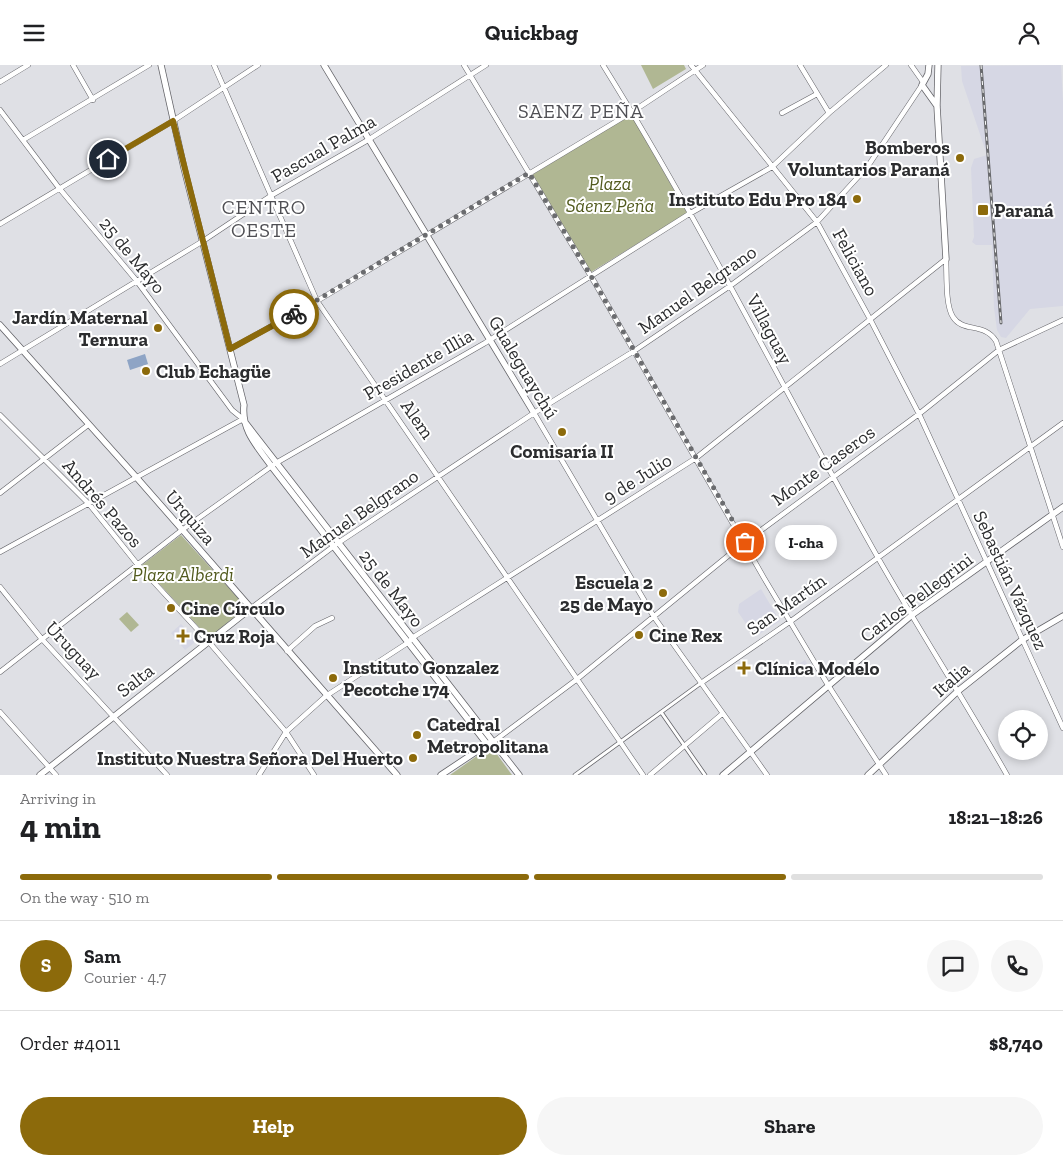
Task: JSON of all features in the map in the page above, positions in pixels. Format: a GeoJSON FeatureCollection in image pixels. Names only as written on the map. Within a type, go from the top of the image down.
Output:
{"type":"FeatureCollection","features":[{"type":"Feature","properties":{"kind":"street"},"geometry":{"type":"LineString","coordinates":[[0,82],[28,65]]}},
{"type":"Feature","properties":{"kind":"street"},"geometry":{"type":"LineString","coordinates":[[72,65],[93,100]]}},
{"type":"Feature","properties":{"kind":"street"},"geometry":{"type":"LineString","coordinates":[[23,140],[149,65]]}},
{"type":"Feature","properties":{"kind":"street"},"geometry":{"type":"LineString","coordinates":[[0,552],[242,419],[244,405],[160,65]]}},
{"type":"Feature","properties":{"kind":"street","name":"Alem"},"geometry":{"type":"LineString","coordinates":[[214,65],[318,301],[439,476],[576,680],[643,775]]}},
{"type":"Feature","properties":{"kind":"street"},"geometry":{"type":"LineString","coordinates":[[0,224],[173,121],[258,65]]}},
{"type":"Feature","properties":{"kind":"street","name":"Gualeguaychú"},"geometry":{"type":"LineString","coordinates":[[324,65],[490,339],[654,617],[722,714],[768,775]]}},
{"type":"Feature","properties":{"kind":"street"},"geometry":{"type":"LineString","coordinates":[[464,65],[591,276],[764,578],[792,621],[828,685],[886,775]]}},
{"type":"Feature","properties":{"kind":"street","name":"Pascual Palma"},"geometry":{"type":"LineString","coordinates":[[0,364],[203,241],[272,195],[368,140],[469,74],[486,65]]}},
{"type":"Feature","properties":{"kind":"street","name":"Villaguay"},"geometry":{"type":"LineString","coordinates":[[603,65],[632,112],[730,286],[878,557],[1007,775]]}},
{"type":"Feature","properties":{"kind":"street","name":"Feliciano"},"geometry":{"type":"LineString","coordinates":[[692,65],[694,71],[817,222],[919,414],[957,498]]}},
{"type":"Feature","properties":{"kind":"street"},"geometry":{"type":"LineString","coordinates":[[230,349],[318,301],[632,112],[704,65]]}},
{"type":"Feature","properties":{"kind":"street"},"geometry":{"type":"LineString","coordinates":[[800,65],[829,113]]}},
{"type":"Feature","properties":{"kind":"street","name":"Presidente Illia"},"geometry":{"type":"LineString","coordinates":[[0,672],[41,638],[182,530],[274,465],[490,339],[689,214],[772,167],[829,113],[886,65]]}},
{"type":"Feature","properties":{"kind":"street"},"geometry":{"type":"LineString","coordinates":[[911,65],[923,82],[926,92],[937,106]]}},
{"type":"Feature","properties":{"kind":"street"},"geometry":{"type":"LineString","coordinates":[[923,82],[929,65]]}},
{"type":"Feature","properties":{"kind":"street"},"geometry":{"type":"LineString","coordinates":[[938,65],[936,81],[937,106],[949,305],[953,317],[964,326],[985,329],[992,335],[999,350],[1063,547]]}},
{"type":"Feature","properties":{"kind":"street"},"geometry":{"type":"LineString","coordinates":[[923,82],[936,81]]}},
{"type":"Feature","properties":{"kind":"street","name":"Manuel Belgrano"},"geometry":{"type":"LineString","coordinates":[[250,609],[336,545],[534,413],[634,351],[730,286],[817,222],[868,166],[923,82]]}},
{"type":"Feature","properties":{"kind":"street"},"geometry":{"type":"LineString","coordinates":[[926,92],[932,92],[937,87]]}},
{"type":"Feature","properties":{"kind":"street"},"geometry":{"type":"LineString","coordinates":[[782,113],[817,94]]}},
{"type":"Feature","properties":{"kind":"street","name":"25 de Mayo"},"geometry":{"type":"LineString","coordinates":[[0,110],[60,188],[136,281],[232,410],[242,419],[274,465],[490,743],[519,775]]}},
{"type":"Feature","properties":{"kind":"street","name":"9 de Julio"},"geometry":{"type":"LineString","coordinates":[[259,775],[286,732],[326,696],[696,458],[784,386],[946,259]]}},
{"type":"Feature","properties":{"kind":"street","name":"Monte Caseros"},"geometry":{"type":"LineString","coordinates":[[490,743],[576,680],[745,542],[833,475],[919,414],[999,350],[1063,320]]}},
{"type":"Feature","properties":{"kind":"street","name":"Urquiza"},"geometry":{"type":"LineString","coordinates":[[0,325],[137,478],[397,775]]}},
{"type":"Feature","properties":{"kind":"street","name":"Andrés Pazos"},"geometry":{"type":"LineString","coordinates":[[0,415],[89,504],[138,565],[208,641],[286,732],[314,775]]}},
{"type":"Feature","properties":{"kind":"street","name":"San Martín"},"geometry":{"type":"LineString","coordinates":[[575,775],[701,683],[792,621],[957,498],[1063,423]]}},
{"type":"Feature","properties":{"kind":"street"},"geometry":{"type":"LineString","coordinates":[[0,493],[88,425]]}},
{"type":"Feature","properties":{"kind":"street","name":"Sebastián Vázquez"},"geometry":{"type":"LineString","coordinates":[[957,498],[1063,728]]}},
{"type":"Feature","properties":{"kind":"street","name":"Carlos Pellegrini"},"geometry":{"type":"LineString","coordinates":[[723,775],[912,615],[1063,507]]}},
{"type":"Feature","properties":{"kind":"street","name":"Uruguay"},"geometry":{"type":"LineString","coordinates":[[0,587],[41,638],[167,775]]}},
{"type":"Feature","properties":{"kind":"street","name":"Salta"},"geometry":{"type":"LineString","coordinates":[[40,775],[250,609]]}},
{"type":"Feature","properties":{"kind":"street","name":"Italia"},"geometry":{"type":"LineString","coordinates":[[868,775],[958,691],[1022,640],[1063,616]]}},
{"type":"Feature","properties":{"kind":"street"},"geometry":{"type":"LineString","coordinates":[[287,651],[315,626],[332,618]]}},
{"type":"Feature","properties":{"kind":"street"},"geometry":{"type":"LineString","coordinates":[[0,712],[56,775]]}},
{"type":"Feature","properties":{"kind":"street"},"geometry":{"type":"LineString","coordinates":[[661,713],[705,775]]}},
{"type":"Feature","properties":{"kind":"street"},"geometry":{"type":"LineString","coordinates":[[650,775],[722,714]]}},
{"type":"Feature","properties":{"kind":"street"},"geometry":{"type":"LineString","coordinates":[[441,775],[490,743]]}},
{"type":"Feature","properties":{"kind":"shaded area"},"geometry":{"type":"Polygon","coordinates":[[[1061,65],[1063,102],[1063,306],[1030,309],[1006,338],[1001,337],[997,330],[994,308],[992,245],[976,245],[972,242],[974,237],[971,168],[974,159],[987,155],[962,81],[961,66],[1061,65]]]}},
{"type":"Feature","properties":{"kind":"shaded area"},"geometry":{"type":"Polygon","coordinates":[[[761,589],[780,621],[755,637],[738,612],[739,604],[761,589]]]}},
{"type":"Feature","properties":{"kind":"shaded area","name":"Cruz Roja"},"geometry":{"type":"Polygon","coordinates":[[[181,624],[195,638],[194,643],[185,650],[171,633],[181,624]]]}},
{"type":"Feature","properties":{"kind":"shaded area"},"geometry":{"type":"Polygon","coordinates":[[[805,660],[810,669],[794,679],[788,671],[805,660]]]}},
{"type":"Feature","properties":{"kind":"green space"},"geometry":{"type":"Polygon","coordinates":[[[641,65],[684,65],[686,69],[653,89],[641,65]]]}},
{"type":"Feature","properties":{"kind":"green space","name":"Plaza Sáenz Peña"},"geometry":{"type":"Polygon","coordinates":[[[631,114],[687,213],[588,274],[532,175],[631,114]]]}},
{"type":"Feature","properties":{"kind":"green space","name":"Plaza Alberdi"},"geometry":{"type":"Polygon","coordinates":[[[181,535],[246,607],[209,638],[142,565],[181,535]]]}},
{"type":"Feature","properties":{"kind":"green space"},"geometry":{"type":"Polygon","coordinates":[[[127,612],[139,625],[131,632],[119,619],[127,612]]]}},
{"type":"Feature","properties":{"kind":"green space"},"geometry":{"type":"Polygon","coordinates":[[[491,746],[512,775],[450,775],[491,746]]]}},
{"type":"Feature","properties":{"kind":"water"},"geometry":{"type":"Polygon","coordinates":[[[145,354],[148,364],[130,370],[127,360],[145,354]]]}},
{"type":"Feature","properties":{"kind":"railway"},"geometry":{"type":"LineString","coordinates":[[981,65],[1001,323]]}},
{"type":"Feature","properties":{"kind":"way so far"},"geometry":{"type":"LineString","coordinates":[[294,314],[529,173],[745,542]]}},
{"type":"Feature","properties":{"kind":"place","name":"Bomberos Voluntarios Paraná"},"geometry":{"type":"Point","coordinates":[960,158]}},
{"type":"Feature","properties":{"kind":"place","name":"Instituto Edu Pro 184"},"geometry":{"type":"Point","coordinates":[857,199]}},
{"type":"Feature","properties":{"kind":"place","name":"Paraná"},"geometry":{"type":"Point","coordinates":[983,210]}},
{"type":"Feature","properties":{"kind":"place","name":"Jardín Maternal Ternura"},"geometry":{"type":"Point","coordinates":[158,328]}},
{"type":"Feature","properties":{"kind":"place","name":"Club Echagüe"},"geometry":{"type":"Point","coordinates":[146,371]}},
{"type":"Feature","properties":{"kind":"place","name":"Comisaría II"},"geometry":{"type":"Point","coordinates":[562,432]}},
{"type":"Feature","properties":{"kind":"place","name":"I-cha"},"geometry":{"type":"Point","coordinates":[745,542]}},
{"type":"Feature","properties":{"kind":"place","name":"Escuela 2 25 de Mayo"},"geometry":{"type":"Point","coordinates":[663,593]}},
{"type":"Feature","properties":{"kind":"place","name":"Cine Círculo"},"geometry":{"type":"Point","coordinates":[171,608]}},
{"type":"Feature","properties":{"kind":"place","name":"Cine Rex"},"geometry":{"type":"Point","coordinates":[639,635]}},
{"type":"Feature","properties":{"kind":"place","name":"Cruz Roja"},"geometry":{"type":"Point","coordinates":[183,636]}},
{"type":"Feature","properties":{"kind":"place","name":"Clínica Modelo"},"geometry":{"type":"Point","coordinates":[744,668]}},
{"type":"Feature","properties":{"kind":"place","name":"Instituto Gonzalez Pecotche 174"},"geometry":{"type":"Point","coordinates":[333,678]}},
{"type":"Feature","properties":{"kind":"place","name":"Catedral Metropolitana"},"geometry":{"type":"Point","coordinates":[417,735]}},
{"type":"Feature","properties":{"kind":"place","name":"Instituto Nuestra Señora Del Huerto"},"geometry":{"type":"Point","coordinates":[413,758]}},
{"type":"Feature","properties":{"kind":"district","name":"SAENZ PEÑA"},"geometry":{"type":"Point","coordinates":[581,111]}},
{"type":"Feature","properties":{"kind":"district","name":"CENTRO OESTE"},"geometry":{"type":"Point","coordinates":[264,218]}},
{"type":"Feature","properties":{"kind":"route"},"geometry":{"type":"LineString","coordinates":[[108,159],[173,121],[230,349],[294,314]]}}]}
